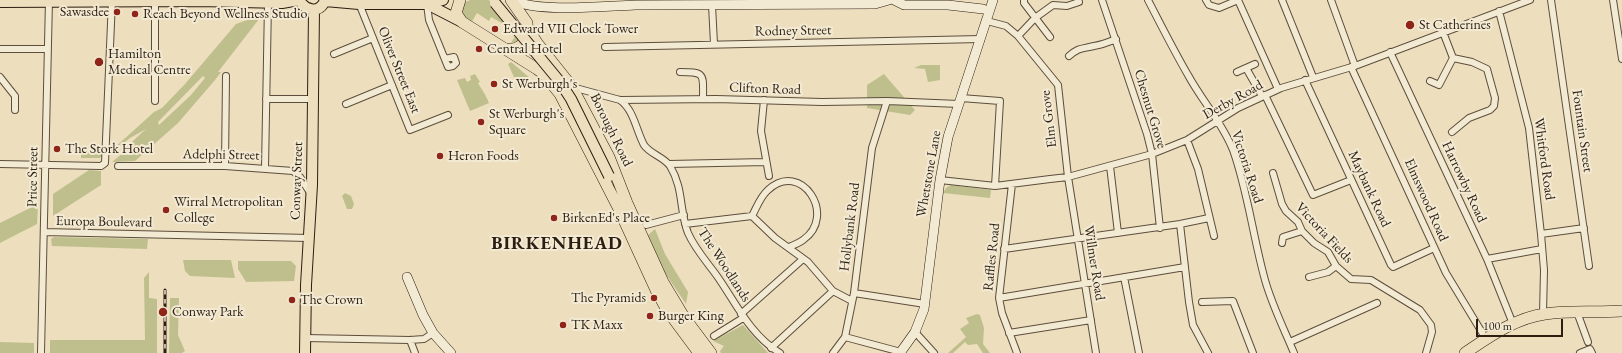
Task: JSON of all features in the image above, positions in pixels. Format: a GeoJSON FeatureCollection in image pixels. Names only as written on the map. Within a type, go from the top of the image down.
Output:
{"type":"FeatureCollection","features":[{"type":"Feature","properties":{"kind":"highway"},"geometry":{"type":"LineString","coordinates":[[460,0],[456,13],[462,22]]}},
{"type":"Feature","properties":{"kind":"highway","name":"Borough Road"},"geometry":{"type":"LineString","coordinates":[[512,0],[537,43],[572,87],[609,157],[622,205],[656,290],[667,310],[699,353]]}},
{"type":"Feature","properties":{"kind":"highway","name":"Borough Road"},"geometry":{"type":"LineString","coordinates":[[462,22],[544,74],[556,89],[622,205]]}},
{"type":"Feature","properties":{"kind":"highway"},"geometry":{"type":"LineString","coordinates":[[506,49],[522,45],[528,38],[526,24]]}},
{"type":"Feature","properties":{"kind":"highway"},"geometry":{"type":"LineString","coordinates":[[622,205],[684,318],[711,353]]}},
{"type":"Feature","properties":{"kind":"highway"},"geometry":{"type":"LineString","coordinates":[[1465,353],[1513,324],[1543,314],[1622,311]]}},
{"type":"Feature","properties":{"kind":"main road"},"geometry":{"type":"LineString","coordinates":[[0,2],[226,1],[282,3],[299,0],[307,8],[322,4],[358,2],[422,3],[443,0]]}},
{"type":"Feature","properties":{"kind":"main road"},"geometry":{"type":"LineString","coordinates":[[512,0],[520,4],[535,7],[712,5],[744,2],[833,2],[875,4],[889,0]]}},
{"type":"Feature","properties":{"kind":"main road"},"geometry":{"type":"LineString","coordinates":[[894,0],[904,6],[949,2],[983,9]]}},
{"type":"Feature","properties":{"kind":"main road","name":"Whetstone Lane"},"geometry":{"type":"LineString","coordinates":[[900,352],[915,332],[925,304],[940,180],[948,137],[993,0]]}},
{"type":"Feature","properties":{"kind":"main road","name":"Borough Road"},"geometry":{"type":"LineString","coordinates":[[493,1],[560,82],[571,99],[622,205]]}},
{"type":"Feature","properties":{"kind":"main road"},"geometry":{"type":"LineString","coordinates":[[422,3],[462,22]]}},
{"type":"Feature","properties":{"kind":"main road","name":"Conway Street"},"geometry":{"type":"LineString","coordinates":[[305,353],[312,195],[314,99],[322,4]]}},
{"type":"Feature","properties":{"kind":"main road"},"geometry":{"type":"LineString","coordinates":[[526,24],[526,13],[535,7]]}},
{"type":"Feature","properties":{"kind":"main road"},"geometry":{"type":"LineString","coordinates":[[407,277],[423,315],[433,333],[451,353]]}},
{"type":"Feature","properties":{"kind":"street"},"geometry":{"type":"LineString","coordinates":[[1024,0],[1024,3],[1050,36]]}},
{"type":"Feature","properties":{"kind":"street","name":"Chesnut Grove"},"geometry":{"type":"LineString","coordinates":[[1102,0],[1152,154],[1160,228]]}},
{"type":"Feature","properties":{"kind":"street","name":"Victoria Road"},"geometry":{"type":"LineString","coordinates":[[1148,0],[1187,75],[1206,106],[1219,121],[1235,158],[1265,281],[1274,307],[1294,353]]}},
{"type":"Feature","properties":{"kind":"street"},"geometry":{"type":"LineString","coordinates":[[1206,0],[1209,5],[1219,8],[1238,0],[1278,89]]}},
{"type":"Feature","properties":{"kind":"street"},"geometry":{"type":"LineString","coordinates":[[1282,0],[1313,77]]}},
{"type":"Feature","properties":{"kind":"street","name":"Elmswood Road"},"geometry":{"type":"LineString","coordinates":[[1331,0],[1353,66],[1434,248],[1458,295],[1486,339]]}},
{"type":"Feature","properties":{"kind":"street","name":"Derby Road"},"geometry":{"type":"LineString","coordinates":[[940,180],[995,186],[1012,184],[1068,177],[1152,154],[1187,140],[1264,95],[1278,89],[1313,77],[1353,66],[1530,0]]}},
{"type":"Feature","properties":{"kind":"street","name":"Fountain Street"},"geometry":{"type":"LineString","coordinates":[[1551,0],[1589,266]]}},
{"type":"Feature","properties":{"kind":"street"},"geometry":{"type":"LineString","coordinates":[[1613,0],[1622,58]]}},
{"type":"Feature","properties":{"kind":"street","name":"Price Street"},"geometry":{"type":"LineString","coordinates":[[41,353],[49,1]]}},
{"type":"Feature","properties":{"kind":"street"},"geometry":{"type":"LineString","coordinates":[[0,164],[98,166],[106,163],[112,1]]}},
{"type":"Feature","properties":{"kind":"street"},"geometry":{"type":"LineString","coordinates":[[155,2],[156,101]]}},
{"type":"Feature","properties":{"kind":"street","name":"Oliver Street East"},"geometry":{"type":"LineString","coordinates":[[358,2],[410,130],[448,115]]}},
{"type":"Feature","properties":{"kind":"street"},"geometry":{"type":"LineString","coordinates":[[1018,36],[1035,18],[1053,5],[1067,6],[1079,2]]}},
{"type":"Feature","properties":{"kind":"street"},"geometry":{"type":"LineString","coordinates":[[265,168],[266,3]]}},
{"type":"Feature","properties":{"kind":"street"},"geometry":{"type":"LineString","coordinates":[[422,3],[445,59]]}},
{"type":"Feature","properties":{"kind":"street"},"geometry":{"type":"LineString","coordinates":[[712,5],[714,44]]}},
{"type":"Feature","properties":{"kind":"street","name":"Whitford Road"},"geometry":{"type":"LineString","coordinates":[[1499,11],[1529,128],[1541,234],[1543,314]]}},
{"type":"Feature","properties":{"kind":"street","name":"Elm Grove"},"geometry":{"type":"LineString","coordinates":[[987,21],[1006,26],[1018,36],[1058,85],[1068,177]]}},
{"type":"Feature","properties":{"kind":"street"},"geometry":{"type":"LineString","coordinates":[[1430,81],[1439,86],[1453,58],[1443,32]]}},
{"type":"Feature","properties":{"kind":"street"},"geometry":{"type":"LineString","coordinates":[[334,54],[373,38]]}},
{"type":"Feature","properties":{"kind":"street","name":"Rodney Street"},"geometry":{"type":"LineString","coordinates":[[605,47],[981,39]]}},
{"type":"Feature","properties":{"kind":"street"},"geometry":{"type":"LineString","coordinates":[[1069,56],[1076,49],[1116,40]]}},
{"type":"Feature","properties":{"kind":"street"},"geometry":{"type":"LineString","coordinates":[[0,49],[47,49]]}},
{"type":"Feature","properties":{"kind":"street","name":"Harrowby Road"},"geometry":{"type":"LineString","coordinates":[[1390,52],[1487,259],[1513,324]]}},
{"type":"Feature","properties":{"kind":"street"},"geometry":{"type":"LineString","coordinates":[[1452,132],[1469,118],[1490,110],[1494,106],[1495,98],[1487,69],[1472,62],[1453,58]]}},
{"type":"Feature","properties":{"kind":"street"},"geometry":{"type":"LineString","coordinates":[[1237,72],[1255,64]]}},
{"type":"Feature","properties":{"kind":"street"},"geometry":{"type":"LineString","coordinates":[[1246,68],[1264,95],[1313,195],[1351,180]]}},
{"type":"Feature","properties":{"kind":"street"},"geometry":{"type":"LineString","coordinates":[[680,72],[700,73],[703,80],[703,99]]}},
{"type":"Feature","properties":{"kind":"street"},"geometry":{"type":"LineString","coordinates":[[224,166],[226,76]]}},
{"type":"Feature","properties":{"kind":"street"},"geometry":{"type":"LineString","coordinates":[[0,77],[16,96],[14,110]]}},
{"type":"Feature","properties":{"kind":"street","name":"Maybank Road"},"geometry":{"type":"LineString","coordinates":[[1305,80],[1391,265],[1393,266],[1434,248]]}},
{"type":"Feature","properties":{"kind":"street"},"geometry":{"type":"LineString","coordinates":[[346,104],[392,86]]}},
{"type":"Feature","properties":{"kind":"street","name":"Clifton Road"},"geometry":{"type":"LineString","coordinates":[[572,87],[620,100],[703,99],[822,102],[1000,101],[995,186]]}},
{"type":"Feature","properties":{"kind":"street"},"geometry":{"type":"LineString","coordinates":[[266,99],[314,99]]}},
{"type":"Feature","properties":{"kind":"street"},"geometry":{"type":"LineString","coordinates":[[620,100],[624,103],[648,150],[669,164],[766,162]]}},
{"type":"Feature","properties":{"kind":"street"},"geometry":{"type":"LineString","coordinates":[[764,100],[761,131],[769,176]]}},
{"type":"Feature","properties":{"kind":"street","name":"Hollybank Road"},"geometry":{"type":"LineString","coordinates":[[833,353],[845,337],[854,293],[872,148],[887,101]]}},
{"type":"Feature","properties":{"kind":"street"},"geometry":{"type":"LineString","coordinates":[[1187,140],[1198,169],[1214,236]]}},
{"type":"Feature","properties":{"kind":"street","name":"The Woodlands"},"geometry":{"type":"LineString","coordinates":[[669,164],[680,188],[685,224],[695,246],[717,276],[742,316],[771,348],[780,353]]}},
{"type":"Feature","properties":{"kind":"street","name":"Adelphi Street"},"geometry":{"type":"LineString","coordinates":[[121,166],[224,166],[293,171],[300,177],[312,195]]}},
{"type":"Feature","properties":{"kind":"street"},"geometry":{"type":"LineString","coordinates":[[1110,166],[1118,232]]}},
{"type":"Feature","properties":{"kind":"street","name":"Victoria Fields"},"geometry":{"type":"LineString","coordinates":[[1273,173],[1282,204],[1298,222],[1302,231],[1314,243],[1328,252],[1336,266],[1351,279],[1371,280],[1420,310],[1428,318],[1432,332],[1426,353]]}},
{"type":"Feature","properties":{"kind":"street","name":"Willmer Road"},"geometry":{"type":"LineString","coordinates":[[1068,177],[1096,353]]}},
{"type":"Feature","properties":{"kind":"street"},"geometry":{"type":"LineString","coordinates":[[752,216],[760,199],[773,186],[787,181],[795,181],[810,192],[815,201],[816,223],[803,240],[789,247]]}},
{"type":"Feature","properties":{"kind":"street","name":"Raffles Road"},"geometry":{"type":"LineString","coordinates":[[1012,184],[999,298],[1009,333],[1018,353]]}},
{"type":"Feature","properties":{"kind":"street"},"geometry":{"type":"LineString","coordinates":[[646,225],[684,214]]}},
{"type":"Feature","properties":{"kind":"street"},"geometry":{"type":"LineString","coordinates":[[685,224],[752,216]]}},
{"type":"Feature","properties":{"kind":"street"},"geometry":{"type":"LineString","coordinates":[[752,216],[775,238],[789,247],[813,267],[823,282],[833,291],[852,301]]}},
{"type":"Feature","properties":{"kind":"street"},"geometry":{"type":"LineString","coordinates":[[1004,249],[1118,232],[1160,228],[1209,218]]}},
{"type":"Feature","properties":{"kind":"street"},"geometry":{"type":"LineString","coordinates":[[1180,224],[1193,325],[1208,353]]}},
{"type":"Feature","properties":{"kind":"street"},"geometry":{"type":"LineString","coordinates":[[1541,234],[1584,228]]}},
{"type":"Feature","properties":{"kind":"street"},"geometry":{"type":"LineString","coordinates":[[1282,243],[1283,237],[1302,231]]}},
{"type":"Feature","properties":{"kind":"street","name":"Europa Boulevard"},"geometry":{"type":"LineString","coordinates":[[44,232],[309,238]]}},
{"type":"Feature","properties":{"kind":"street"},"geometry":{"type":"LineString","coordinates":[[1487,259],[1542,249]]}},
{"type":"Feature","properties":{"kind":"street"},"geometry":{"type":"LineString","coordinates":[[714,336],[742,316],[803,259]]}},
{"type":"Feature","properties":{"kind":"street"},"geometry":{"type":"LineString","coordinates":[[1309,277],[1328,272],[1336,266]]}},
{"type":"Feature","properties":{"kind":"street"},"geometry":{"type":"LineString","coordinates":[[999,298],[1185,267]]}},
{"type":"Feature","properties":{"kind":"street"},"geometry":{"type":"LineString","coordinates":[[1124,277],[1139,353]]}},
{"type":"Feature","properties":{"kind":"street"},"geometry":{"type":"LineString","coordinates":[[771,348],[833,291]]}},
{"type":"Feature","properties":{"kind":"street"},"geometry":{"type":"LineString","coordinates":[[854,293],[925,304]]}},
{"type":"Feature","properties":{"kind":"street"},"geometry":{"type":"LineString","coordinates":[[1202,302],[1233,300],[1253,353]]}},
{"type":"Feature","properties":{"kind":"street"},"geometry":{"type":"LineString","coordinates":[[1290,342],[1377,304]]}},
{"type":"Feature","properties":{"kind":"street"},"geometry":{"type":"LineString","coordinates":[[1577,312],[1588,342]]}},
{"type":"Feature","properties":{"kind":"street"},"geometry":{"type":"LineString","coordinates":[[1009,333],[1091,320]]}},
{"type":"Feature","properties":{"kind":"street"},"geometry":{"type":"LineString","coordinates":[[915,332],[934,353]]}},
{"type":"Feature","properties":{"kind":"street"},"geometry":{"type":"LineString","coordinates":[[305,338],[410,340],[424,339],[433,333]]}},
{"type":"Feature","properties":{"kind":"street"},"geometry":{"type":"LineString","coordinates":[[845,337],[900,352]]}},
{"type":"Feature","properties":{"kind":"street"},"geometry":{"type":"LineString","coordinates":[[410,340],[415,353]]}},
{"type":"Feature","properties":{"kind":"street"},"geometry":{"type":"LineString","coordinates":[[1580,353],[1591,351]]}},
{"type":"Feature","properties":{"kind":"green space"},"geometry":{"type":"Polygon","coordinates":[[[470,0],[489,0],[520,40],[510,45],[515,36],[503,29],[505,25],[491,17],[489,21],[477,13],[471,23],[464,19],[461,8],[464,3],[470,0]]]}},
{"type":"Feature","properties":{"kind":"green space"},"geometry":{"type":"Polygon","coordinates":[[[258,11],[264,11],[218,72],[221,72],[215,80],[178,123],[135,161],[112,162],[123,153],[122,151],[146,129],[130,138],[112,152],[112,150],[154,112],[162,108],[185,84],[236,24],[253,18],[258,11]],[[203,76],[158,122],[159,125],[191,95],[205,78],[203,76]]]}},
{"type":"Feature","properties":{"kind":"green space"},"geometry":{"type":"Polygon","coordinates":[[[511,62],[530,78],[527,87],[520,90],[508,64],[511,62]]]}},
{"type":"Feature","properties":{"kind":"green space"},"geometry":{"type":"Polygon","coordinates":[[[921,65],[940,65],[940,80],[928,82],[925,69],[914,68],[921,65]]]}},
{"type":"Feature","properties":{"kind":"green space"},"geometry":{"type":"Polygon","coordinates":[[[475,74],[480,82],[478,83],[489,103],[470,111],[457,80],[465,78],[467,82],[471,80],[470,76],[475,74]]]}},
{"type":"Feature","properties":{"kind":"green space"},"geometry":{"type":"Polygon","coordinates":[[[884,74],[915,110],[910,115],[867,108],[867,85],[884,74]]]}},
{"type":"Feature","properties":{"kind":"green space"},"geometry":{"type":"Polygon","coordinates":[[[81,152],[102,152],[102,156],[100,158],[81,158],[81,152]]]}},
{"type":"Feature","properties":{"kind":"green space"},"geometry":{"type":"Polygon","coordinates":[[[89,170],[101,171],[101,185],[53,216],[53,194],[89,170]]]}},
{"type":"Feature","properties":{"kind":"green space"},"geometry":{"type":"Polygon","coordinates":[[[951,185],[991,190],[990,198],[943,193],[946,188],[951,185]]]}},
{"type":"Feature","properties":{"kind":"green space"},"geometry":{"type":"Polygon","coordinates":[[[345,193],[351,196],[354,204],[352,209],[347,209],[342,196],[345,193]]]}},
{"type":"Feature","properties":{"kind":"green space"},"geometry":{"type":"Polygon","coordinates":[[[38,204],[37,224],[0,243],[0,223],[38,204]]]}},
{"type":"Feature","properties":{"kind":"green space"},"geometry":{"type":"Polygon","coordinates":[[[655,229],[665,254],[688,292],[686,304],[665,273],[648,235],[655,229]]]}},
{"type":"Feature","properties":{"kind":"green space"},"geometry":{"type":"Polygon","coordinates":[[[54,237],[148,239],[147,249],[52,246],[51,239],[54,237]]]}},
{"type":"Feature","properties":{"kind":"green space"},"geometry":{"type":"Polygon","coordinates":[[[183,260],[231,260],[235,278],[190,276],[185,271],[183,260]]]}},
{"type":"Feature","properties":{"kind":"green space"},"geometry":{"type":"Polygon","coordinates":[[[238,261],[291,261],[296,266],[294,281],[246,282],[238,269],[238,261]]]}},
{"type":"Feature","properties":{"kind":"green space"},"geometry":{"type":"Polygon","coordinates":[[[149,272],[149,298],[157,299],[157,353],[50,353],[50,340],[145,340],[144,278],[149,272]]]}},
{"type":"Feature","properties":{"kind":"green space"},"geometry":{"type":"Polygon","coordinates":[[[170,298],[179,298],[178,335],[185,351],[182,353],[169,353],[170,298]]]}},
{"type":"Feature","properties":{"kind":"green space"},"geometry":{"type":"Polygon","coordinates":[[[977,314],[980,315],[984,328],[983,344],[990,353],[983,353],[977,344],[968,345],[965,342],[953,353],[948,353],[966,337],[960,329],[969,323],[966,318],[977,314]]]}},
{"type":"Feature","properties":{"kind":"green space"},"geometry":{"type":"Polygon","coordinates":[[[743,325],[768,353],[721,353],[720,351],[724,346],[713,341],[743,325]]]}},
{"type":"Feature","properties":{"kind":"green space"},"geometry":{"type":"Polygon","coordinates":[[[0,342],[34,343],[34,353],[0,353],[0,342]]]}},
{"type":"Feature","properties":{"kind":"railway"},"geometry":{"type":"LineString","coordinates":[[165,290],[165,353]]}},
{"type":"Feature","properties":{"kind":"place","name":"Sawasdee"},"geometry":{"type":"Point","coordinates":[117,12]}},
{"type":"Feature","properties":{"kind":"place","name":"Reach Beyond Wellness Studio"},"geometry":{"type":"Point","coordinates":[135,14]}},
{"type":"Feature","properties":{"kind":"place","name":"St Catherines"},"geometry":{"type":"Point","coordinates":[1410,25]}},
{"type":"Feature","properties":{"kind":"place","name":"Edward VII Clock Tower"},"geometry":{"type":"Point","coordinates":[495,29]}},
{"type":"Feature","properties":{"kind":"place","name":"Central Hotel"},"geometry":{"type":"Point","coordinates":[479,49]}},
{"type":"Feature","properties":{"kind":"place","name":"Hamilton Medical Centre"},"geometry":{"type":"Point","coordinates":[99,62]}},
{"type":"Feature","properties":{"kind":"place","name":"St Werburgh's"},"geometry":{"type":"Point","coordinates":[494,84]}},
{"type":"Feature","properties":{"kind":"place","name":"St Werburgh's Square"},"geometry":{"type":"Point","coordinates":[481,122]}},
{"type":"Feature","properties":{"kind":"place","name":"The Stork Hotel"},"geometry":{"type":"Point","coordinates":[57,149]}},
{"type":"Feature","properties":{"kind":"place","name":"Heron Foods"},"geometry":{"type":"Point","coordinates":[440,156]}},
{"type":"Feature","properties":{"kind":"place","name":"Wirral Metropolitan College"},"geometry":{"type":"Point","coordinates":[166,210]}},
{"type":"Feature","properties":{"kind":"place","name":"BirkenEd's Place"},"geometry":{"type":"Point","coordinates":[554,218]}},
{"type":"Feature","properties":{"kind":"place","name":"The Pyramids"},"geometry":{"type":"Point","coordinates":[654,298]}},
{"type":"Feature","properties":{"kind":"place","name":"The Crown"},"geometry":{"type":"Point","coordinates":[292,300]}},
{"type":"Feature","properties":{"kind":"place","name":"Conway Park"},"geometry":{"type":"Point","coordinates":[163,312]}},
{"type":"Feature","properties":{"kind":"place","name":"Burger King"},"geometry":{"type":"Point","coordinates":[650,316]}},
{"type":"Feature","properties":{"kind":"place","name":"TK Maxx"},"geometry":{"type":"Point","coordinates":[563,325]}},
{"type":"Feature","properties":{"kind":"district","name":"BIRKENHEAD"},"geometry":{"type":"Point","coordinates":[557,244]}}]}
